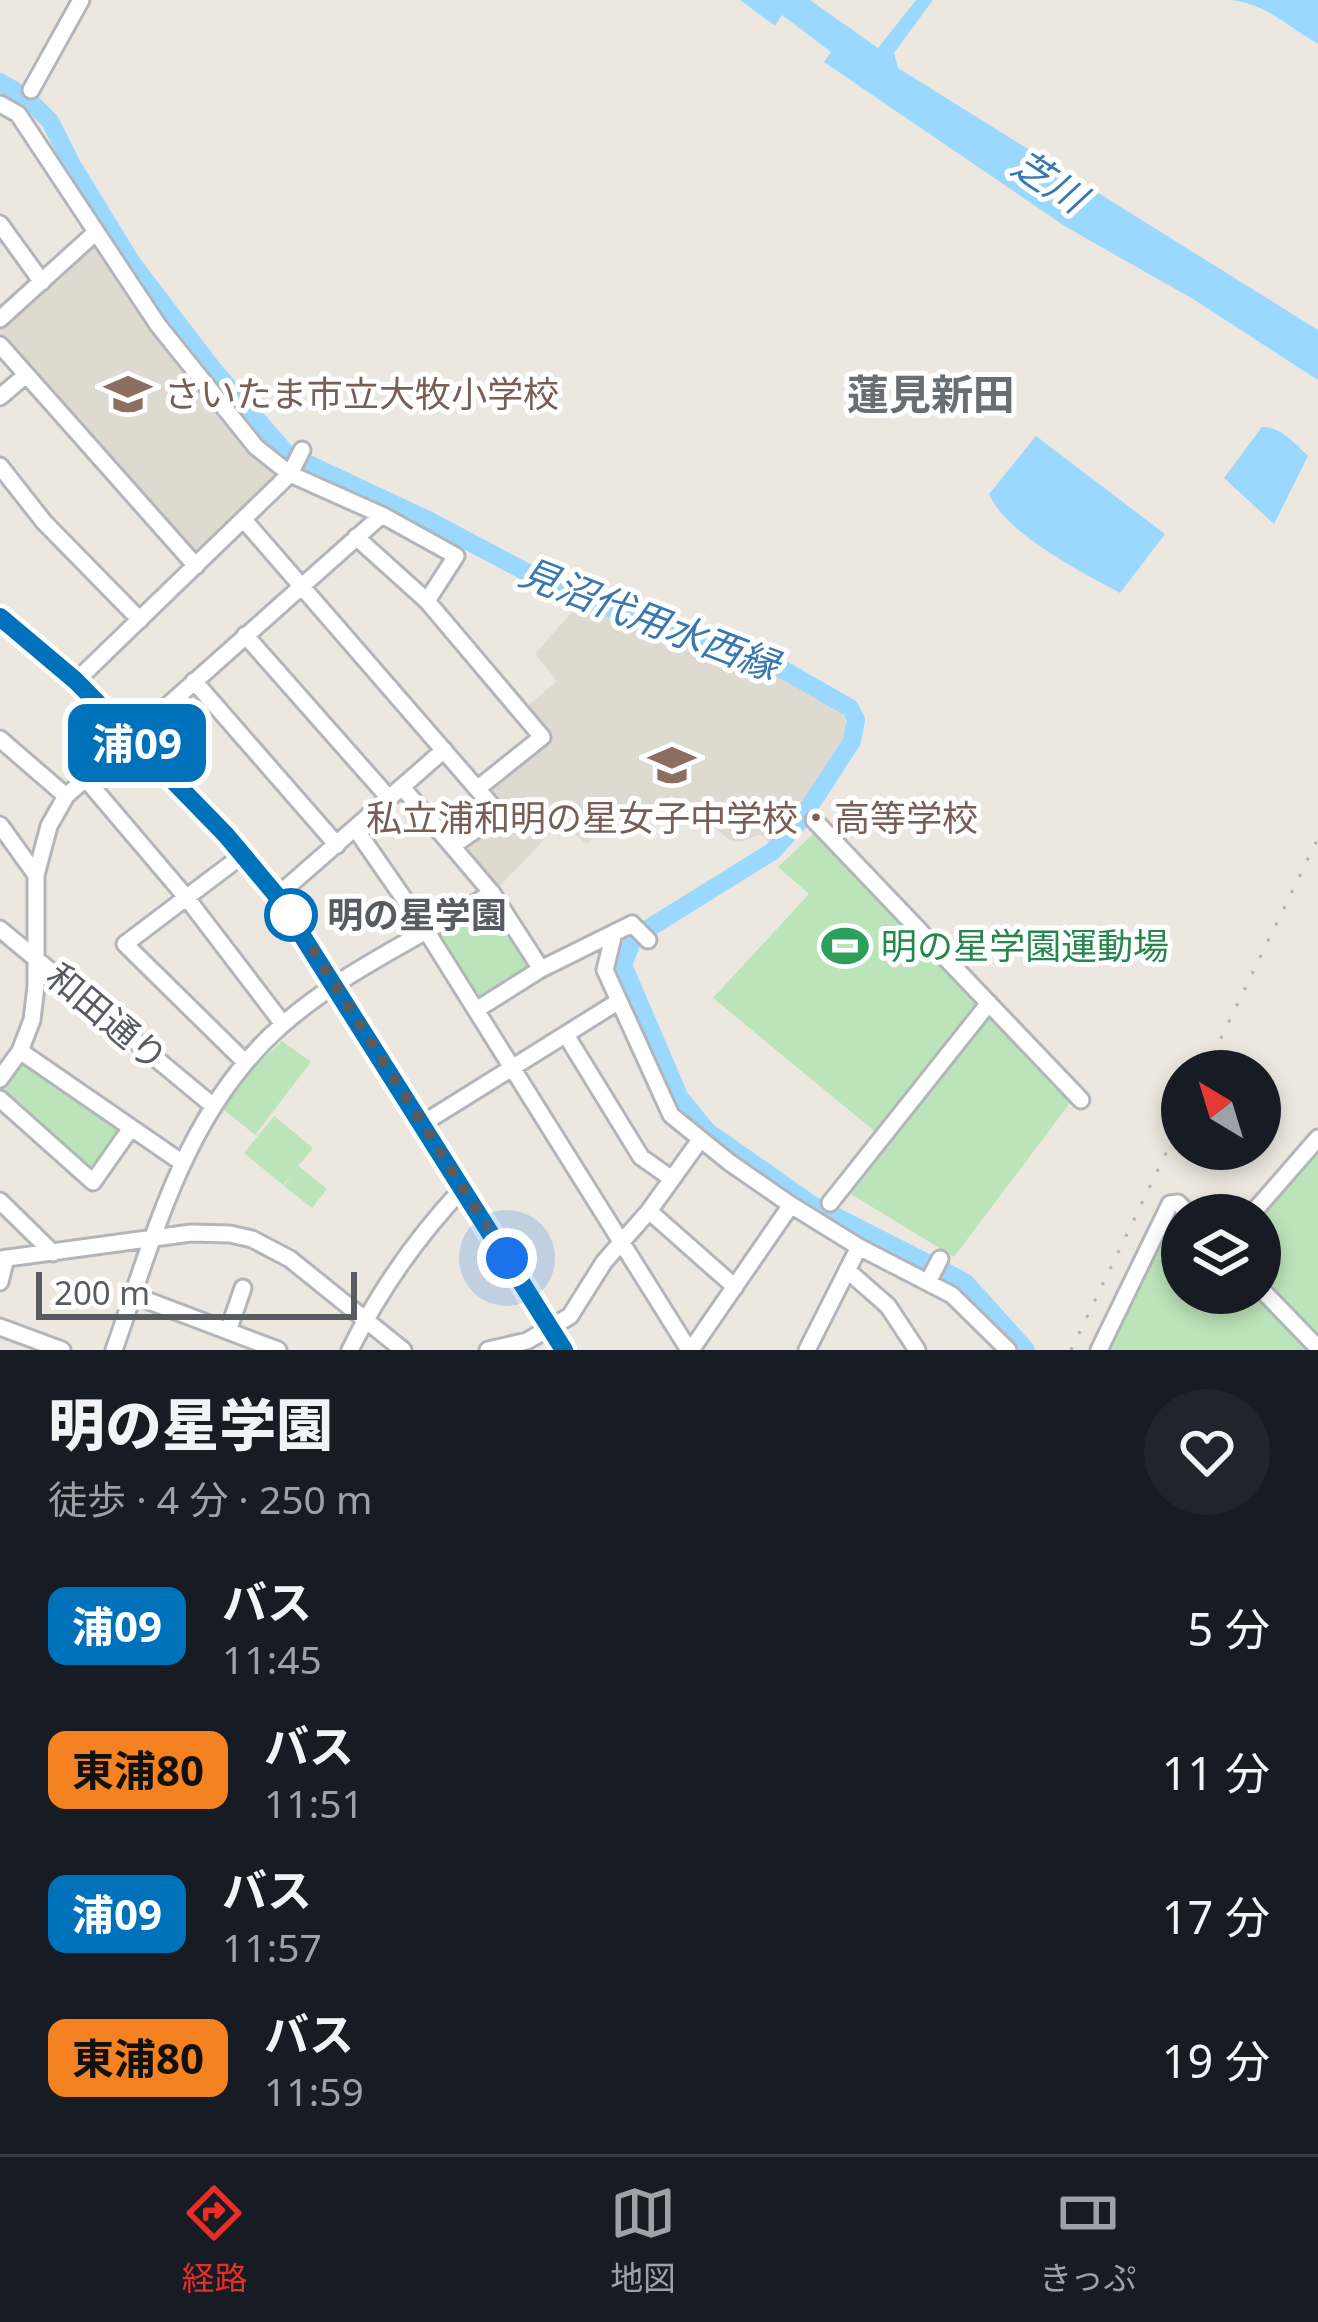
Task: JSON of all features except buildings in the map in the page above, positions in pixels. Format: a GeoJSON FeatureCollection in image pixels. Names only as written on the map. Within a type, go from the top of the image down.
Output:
{"type":"FeatureCollection","features":[{"type":"Feature","properties":{"kind":"street"},"geometry":{"type":"LineString","coordinates":[[31,90],[81,0]]}},
{"type":"Feature","properties":{"kind":"street"},"geometry":{"type":"LineString","coordinates":[[0,104],[18,114],[158,326],[256,447],[295,463],[456,556],[428,602]]}},
{"type":"Feature","properties":{"kind":"street"},"geometry":{"type":"LineString","coordinates":[[0,224],[41,282]]}},
{"type":"Feature","properties":{"kind":"street"},"geometry":{"type":"LineString","coordinates":[[0,319],[95,233]]}},
{"type":"Feature","properties":{"kind":"street"},"geometry":{"type":"LineString","coordinates":[[0,345],[196,566]]}},
{"type":"Feature","properties":{"kind":"street"},"geometry":{"type":"LineString","coordinates":[[0,397],[26,375]]}},
{"type":"Feature","properties":{"kind":"street"},"geometry":{"type":"LineString","coordinates":[[76,681],[244,520],[295,463]]}},
{"type":"Feature","properties":{"kind":"street"},"geometry":{"type":"LineString","coordinates":[[0,466],[44,522],[140,620]]}},
{"type":"Feature","properties":{"kind":"street"},"geometry":{"type":"LineString","coordinates":[[0,1078],[20,1051],[32,1020],[36,875],[49,826],[66,796],[382,514]]}},
{"type":"Feature","properties":{"kind":"street"},"geometry":{"type":"LineString","coordinates":[[244,520],[499,814],[452,846]]}},
{"type":"Feature","properties":{"kind":"street"},"geometry":{"type":"LineString","coordinates":[[356,537],[428,602],[542,737],[477,789]]}},
{"type":"Feature","properties":{"kind":"street"},"geometry":{"type":"LineString","coordinates":[[0,617],[76,681],[244,854],[277,896],[564,1350]]}},
{"type":"Feature","properties":{"kind":"street"},"geometry":{"type":"LineString","coordinates":[[245,634],[395,793],[452,846],[491,893],[541,969]]}},
{"type":"Feature","properties":{"kind":"street"},"geometry":{"type":"LineString","coordinates":[[194,681],[337,844]]}},
{"type":"Feature","properties":{"kind":"street"},"geometry":{"type":"LineString","coordinates":[[0,739],[66,796]]}},
{"type":"Feature","properties":{"kind":"street"},"geometry":{"type":"LineString","coordinates":[[277,896],[444,750]]}},
{"type":"Feature","properties":{"kind":"street"},"geometry":{"type":"LineString","coordinates":[[84,777],[186,897],[283,1024]]}},
{"type":"Feature","properties":{"kind":"street"},"geometry":{"type":"LineString","coordinates":[[814,820],[1081,1100]]}},
{"type":"Feature","properties":{"kind":"street"},"geometry":{"type":"LineString","coordinates":[[0,825],[36,875]]}},
{"type":"Feature","properties":{"kind":"street"},"geometry":{"type":"LineString","coordinates":[[355,828],[427,932],[690,1350],[791,1205]]}},
{"type":"Feature","properties":{"kind":"street"},"geometry":{"type":"LineString","coordinates":[[244,854],[125,944],[245,1062]]}},
{"type":"Feature","properties":{"kind":"street"},"geometry":{"type":"LineString","coordinates":[[113,1350],[181,1162],[212,1105],[245,1062],[283,1024],[335,986],[491,893]]}},
{"type":"Feature","properties":{"kind":"street"},"geometry":{"type":"LineString","coordinates":[[476,1010],[541,969],[632,924],[648,940]]}},
{"type":"Feature","properties":{"kind":"street","name":"和田通り"},"geometry":{"type":"LineString","coordinates":[[0,929],[212,1105]]}},
{"type":"Feature","properties":{"kind":"street"},"geometry":{"type":"LineString","coordinates":[[614,933],[605,970],[662,1102],[700,1140],[791,1205],[952,1295],[1008,1350]]}},
{"type":"Feature","properties":{"kind":"street"},"geometry":{"type":"LineString","coordinates":[[422,1124],[619,1001]]}},
{"type":"Feature","properties":{"kind":"street"},"geometry":{"type":"LineString","coordinates":[[830,1203],[989,1003]]}},
{"type":"Feature","properties":{"kind":"street"},"geometry":{"type":"LineString","coordinates":[[566,1035],[641,1157],[673,1178]]}},
{"type":"Feature","properties":{"kind":"street"},"geometry":{"type":"LineString","coordinates":[[20,1051],[181,1162]]}},
{"type":"Feature","properties":{"kind":"street"},"geometry":{"type":"LineString","coordinates":[[0,1099],[93,1182],[131,1128]]}},
{"type":"Feature","properties":{"kind":"street"},"geometry":{"type":"LineString","coordinates":[[1269,1194],[1318,1138]]}},
{"type":"Feature","properties":{"kind":"street"},"geometry":{"type":"LineString","coordinates":[[488,1350],[527,1341],[570,1316],[604,1262],[649,1211],[700,1140]]}},
{"type":"Feature","properties":{"kind":"street"},"geometry":{"type":"LineString","coordinates":[[350,1350],[391,1276],[463,1188]]}},
{"type":"Feature","properties":{"kind":"street"},"geometry":{"type":"LineString","coordinates":[[0,1201],[53,1253]]}},
{"type":"Feature","properties":{"kind":"street"},"geometry":{"type":"LineString","coordinates":[[649,1211],[735,1286]]}},
{"type":"Feature","properties":{"kind":"street"},"geometry":{"type":"LineString","coordinates":[[1099,1350],[1161,1223]]}},
{"type":"Feature","properties":{"kind":"street"},"geometry":{"type":"LineString","coordinates":[[0,1282],[3,1258],[213,1232],[252,1239],[290,1259],[403,1350]]}},
{"type":"Feature","properties":{"kind":"street"},"geometry":{"type":"LineString","coordinates":[[808,1350],[859,1247]]}},
{"type":"Feature","properties":{"kind":"street"},"geometry":{"type":"LineString","coordinates":[[929,1280],[940,1259]]}},
{"type":"Feature","properties":{"kind":"street"},"geometry":{"type":"LineString","coordinates":[[847,1270],[888,1306],[917,1350]]}},
{"type":"Feature","properties":{"kind":"street"},"geometry":{"type":"LineString","coordinates":[[228,1331],[243,1288]]}},
{"type":"Feature","properties":{"kind":"street"},"geometry":{"type":"LineString","coordinates":[[134,1295],[278,1350]]}},
{"type":"Feature","properties":{"kind":"street"},"geometry":{"type":"LineString","coordinates":[[1281,1310],[1318,1348]]}},
{"type":"Feature","properties":{"kind":"street"},"geometry":{"type":"LineString","coordinates":[[0,1328],[62,1350]]}},
{"type":"Feature","properties":{"kind":"shaded area","name":"さいたま市立大牧小学校"},"geometry":{"type":"Polygon","coordinates":[[[93,243],[282,471],[197,558],[0,338],[0,324],[93,243]]]}},
{"type":"Feature","properties":{"kind":"shaded area","name":"私立浦和明の星女子中学校・高等学校"},"geometry":{"type":"Polygon","coordinates":[[[579,604],[772,666],[840,709],[848,727],[841,744],[817,786],[769,843],[761,834],[741,842],[730,840],[671,795],[656,811],[634,801],[586,844],[562,821],[497,889],[462,847],[506,815],[486,793],[487,788],[549,737],[525,708],[557,681],[535,654],[579,604]]]}},
{"type":"Feature","properties":{"kind":"green space","name":"明の星学園運動場"},"geometry":{"type":"Polygon","coordinates":[[[816,831],[982,1002],[878,1134],[713,998],[809,894],[778,867],[816,831]]]}},
{"type":"Feature","properties":{"kind":"green space"},"geometry":{"type":"Polygon","coordinates":[[[492,901],[533,965],[480,1003],[436,934],[492,901]]]}},
{"type":"Feature","properties":{"kind":"green space"},"geometry":{"type":"Polygon","coordinates":[[[990,1010],[1073,1099],[954,1257],[846,1191],[990,1010]]]}},
{"type":"Feature","properties":{"kind":"green space"},"geometry":{"type":"Polygon","coordinates":[[[282,1041],[311,1062],[255,1135],[223,1109],[255,1066],[282,1041]]]}},
{"type":"Feature","properties":{"kind":"green space"},"geometry":{"type":"Polygon","coordinates":[[[21,1059],[123,1128],[95,1176],[0,1095],[0,1085],[21,1059]]]}},
{"type":"Feature","properties":{"kind":"green space"},"geometry":{"type":"Polygon","coordinates":[[[274,1116],[313,1148],[298,1166],[327,1189],[312,1208],[284,1186],[291,1176],[283,1185],[244,1153],[274,1116]]]}},
{"type":"Feature","properties":{"kind":"green space"},"geometry":{"type":"Polygon","coordinates":[[[1318,1147],[1318,1335],[1281,1295],[1278,1194],[1318,1147]]]}},
{"type":"Feature","properties":{"kind":"green space"},"geometry":{"type":"Polygon","coordinates":[[[1161,1238],[1161,1314],[1276,1314],[1311,1350],[1104,1350],[1161,1238]]]}},
{"type":"Feature","properties":{"kind":"water","name":"芝川"},"geometry":{"type":"Polygon","coordinates":[[[740,0],[810,0],[878,48],[916,0],[933,0],[894,53],[898,68],[1318,330],[1318,380],[1193,299],[1066,227],[824,62],[831,52],[782,15],[775,26],[740,0]]]}},
{"type":"Feature","properties":{"kind":"water"},"geometry":{"type":"Polygon","coordinates":[[[1229,0],[1318,0],[1318,44],[1264,10],[1229,0]]]}},
{"type":"Feature","properties":{"kind":"water"},"geometry":{"type":"Polygon","coordinates":[[[1262,427],[1281,433],[1308,456],[1274,524],[1224,478],[1262,427]]]}},
{"type":"Feature","properties":{"kind":"water"},"geometry":{"type":"Polygon","coordinates":[[[1036,436],[1165,534],[1120,593],[1028,538],[989,494],[1036,436]]]}},
{"type":"Feature","properties":{"kind":"waterway","name":"見沼代用水西縁"},"geometry":{"type":"LineString","coordinates":[[0,82],[26,97],[50,121],[132,263],[212,368],[287,454],[545,582],[599,605],[758,655],[850,708],[856,720],[852,741],[800,821],[773,851],[646,930],[632,942],[623,965],[680,1098],[707,1131],[811,1204],[965,1282],[1026,1350]]}},
{"type":"Feature","properties":{"kind":"railway"},"geometry":{"type":"LineString","coordinates":[[1215,1050],[1318,838]]}},
{"type":"Feature","properties":{"kind":"railway"},"geometry":{"type":"LineString","coordinates":[[1071,1350],[1161,1164]]}},
{"type":"Feature","properties":{"kind":"bus line","name":"浦09"},"geometry":{"type":"LineString","coordinates":[[0,617],[76,681],[244,854],[277,896],[564,1350]]}},
{"type":"Feature","properties":{"kind":"place","name":"さいたま市立大牧小学校"},"geometry":{"type":"Point","coordinates":[128,394]}},
{"type":"Feature","properties":{"kind":"place","name":"私立浦和明の星女子中学校・高等学校"},"geometry":{"type":"Point","coordinates":[672,765]}},
{"type":"Feature","properties":{"kind":"place","name":"明の星学園"},"geometry":{"type":"Point","coordinates":[291,915]}},
{"type":"Feature","properties":{"kind":"place","name":"明の星学園運動場"},"geometry":{"type":"Point","coordinates":[845,946]}},
{"type":"Feature","properties":{"kind":"district","name":"蓮見新田"},"geometry":{"type":"Point","coordinates":[931,395]}},
{"type":"Feature","properties":{"kind":"route"},"geometry":{"type":"LineString","coordinates":[[291,915],[507,1258]]}}]}
